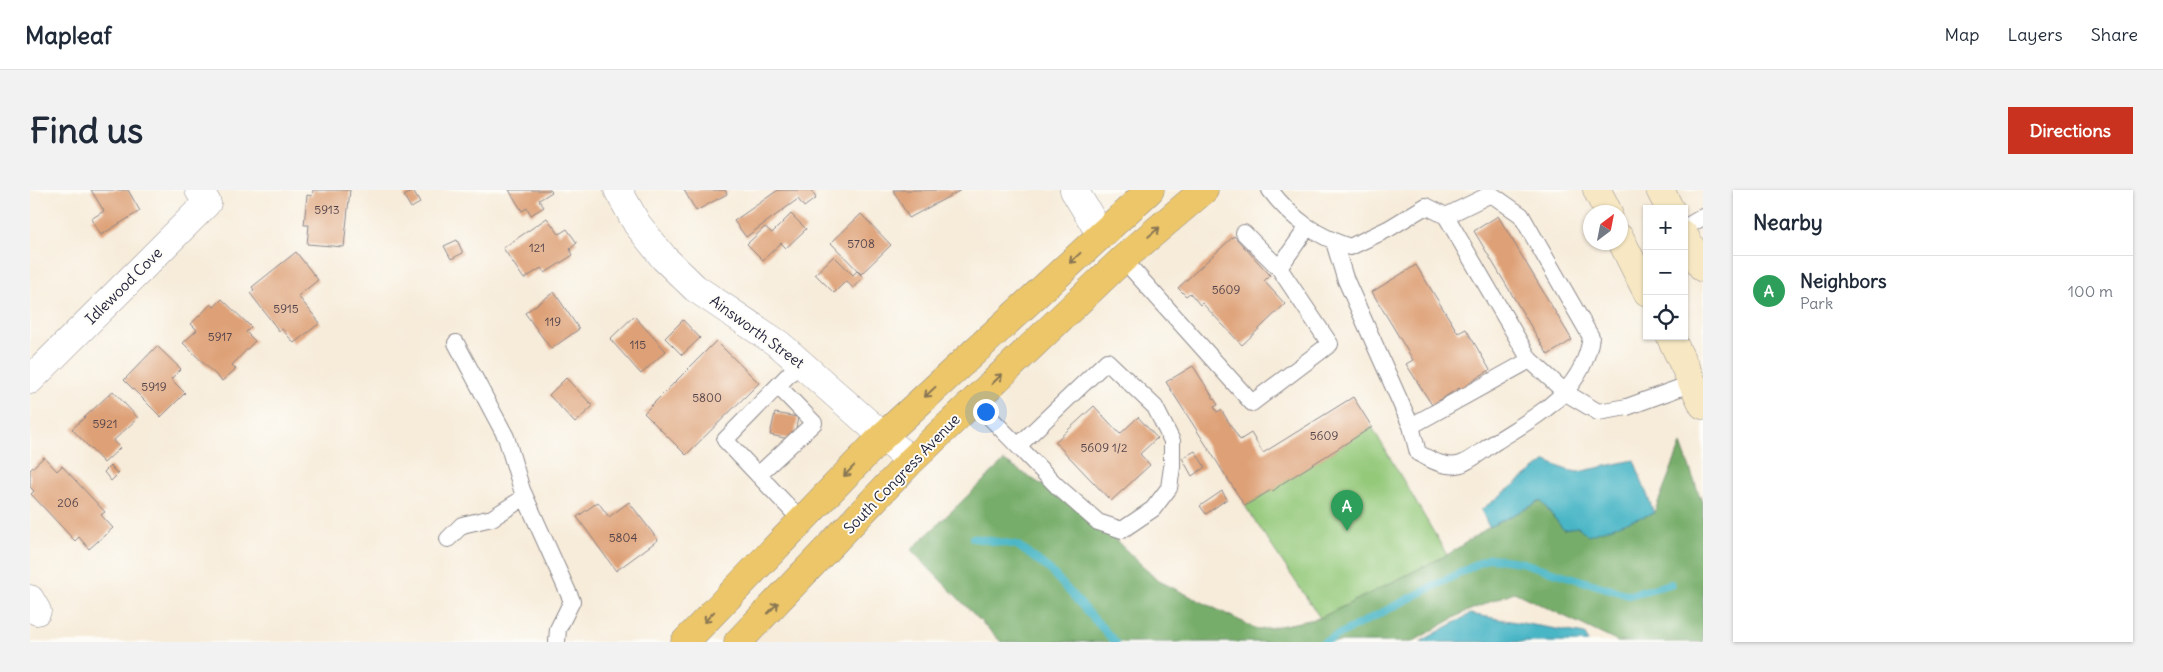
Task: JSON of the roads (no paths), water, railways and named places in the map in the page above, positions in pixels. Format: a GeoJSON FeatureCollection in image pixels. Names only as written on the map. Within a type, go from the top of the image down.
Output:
{"type":"FeatureCollection","features":[{"type":"Feature","properties":{"kind":"main road"},"geometry":{"type":"LineString","coordinates":[[685,642],[883,436],[1150,190]]}},
{"type":"Feature","properties":{"kind":"main road","name":"South Congress Avenue"},"geometry":{"type":"LineString","coordinates":[[738,642],[911,461],[1123,259],[1204,190]]}},
{"type":"Feature","properties":{"kind":"main road"},"geometry":{"type":"LineString","coordinates":[[1597,190],[1604,205]]}},
{"type":"Feature","properties":{"kind":"main road"},"geometry":{"type":"LineString","coordinates":[[1660,190],[1668,205]]}},
{"type":"Feature","properties":{"kind":"main road"},"geometry":{"type":"LineString","coordinates":[[1688,242],[1703,268]]}},
{"type":"Feature","properties":{"kind":"main road"},"geometry":{"type":"LineString","coordinates":[[1626,250],[1643,284]]}},
{"type":"Feature","properties":{"kind":"main road"},"geometry":{"type":"LineString","coordinates":[[1672,340],[1698,394]]}},
{"type":"Feature","properties":{"kind":"street","name":"Idlewood Cove"},"geometry":{"type":"LineString","coordinates":[[30,380],[207,203],[199,190]]}},
{"type":"Feature","properties":{"kind":"street","name":"Ainsworth Street"},"geometry":{"type":"LineString","coordinates":[[618,190],[637,224],[664,258],[689,282],[780,346],[911,461]]}},
{"type":"Feature","properties":{"kind":"street"},"geometry":{"type":"LineString","coordinates":[[1074,190],[1101,234]]}},
{"type":"Feature","properties":{"kind":"lane"},"geometry":{"type":"LineString","coordinates":[[1270,190],[1307,228],[1334,242],[1350,247],[1388,229],[1426,206],[1446,216],[1530,360],[1566,393],[1598,412],[1698,394]]}},
{"type":"Feature","properties":{"kind":"lane"},"geometry":{"type":"LineString","coordinates":[[1334,242],[1344,278],[1411,426],[1418,453],[1437,464],[1461,464],[1548,408],[1566,393],[1589,353],[1591,337],[1521,215],[1492,194],[1446,216]]}},
{"type":"Feature","properties":{"kind":"lane"},"geometry":{"type":"LineString","coordinates":[[1688,226],[1703,217]]}},
{"type":"Feature","properties":{"kind":"lane"},"geometry":{"type":"LineString","coordinates":[[1279,268],[1307,228]]}},
{"type":"Feature","properties":{"kind":"lane"},"geometry":{"type":"LineString","coordinates":[[1123,259],[1252,402],[1330,344],[1279,268],[1244,233]]}},
{"type":"Feature","properties":{"kind":"lane"},"geometry":{"type":"LineString","coordinates":[[456,343],[506,437],[525,497],[572,601],[558,629],[557,642]]}},
{"type":"Feature","properties":{"kind":"lane"},"geometry":{"type":"LineString","coordinates":[[1411,426],[1530,360]]}},
{"type":"Feature","properties":{"kind":"lane"},"geometry":{"type":"LineString","coordinates":[[974,401],[1057,486],[1098,522],[1122,530],[1153,509],[1169,488],[1172,467],[1172,440],[1154,407],[1107,361],[1018,446]]}},
{"type":"Feature","properties":{"kind":"lane"},"geometry":{"type":"LineString","coordinates":[[800,363],[725,440],[802,521]]}},
{"type":"Feature","properties":{"kind":"lane"},"geometry":{"type":"LineString","coordinates":[[758,475],[814,423],[778,386]]}},
{"type":"Feature","properties":{"kind":"lane"},"geometry":{"type":"LineString","coordinates":[[448,539],[462,525],[492,518],[525,497]]}},
{"type":"Feature","properties":{"kind":"water"},"geometry":{"type":"Polygon","coordinates":[[[1634,460],[1654,513],[1588,535],[1578,527],[1563,529],[1541,501],[1489,527],[1481,510],[1546,461],[1567,470],[1578,472],[1634,460]]]}},
{"type":"Feature","properties":{"kind":"water"},"geometry":{"type":"Polygon","coordinates":[[[1470,614],[1585,634],[1588,642],[1420,642],[1470,614]]]}},
{"type":"Feature","properties":{"kind":"waterway"},"geometry":{"type":"LineString","coordinates":[[973,538],[1017,545],[1049,569],[1115,642]]}},
{"type":"Feature","properties":{"kind":"waterway"},"geometry":{"type":"LineString","coordinates":[[1324,642],[1489,558],[1520,562],[1629,595],[1671,584]]}},
{"type":"Feature","properties":{"kind":"place","name":"Neighbors"},"geometry":{"type":"Point","coordinates":[1347,531]}}]}
